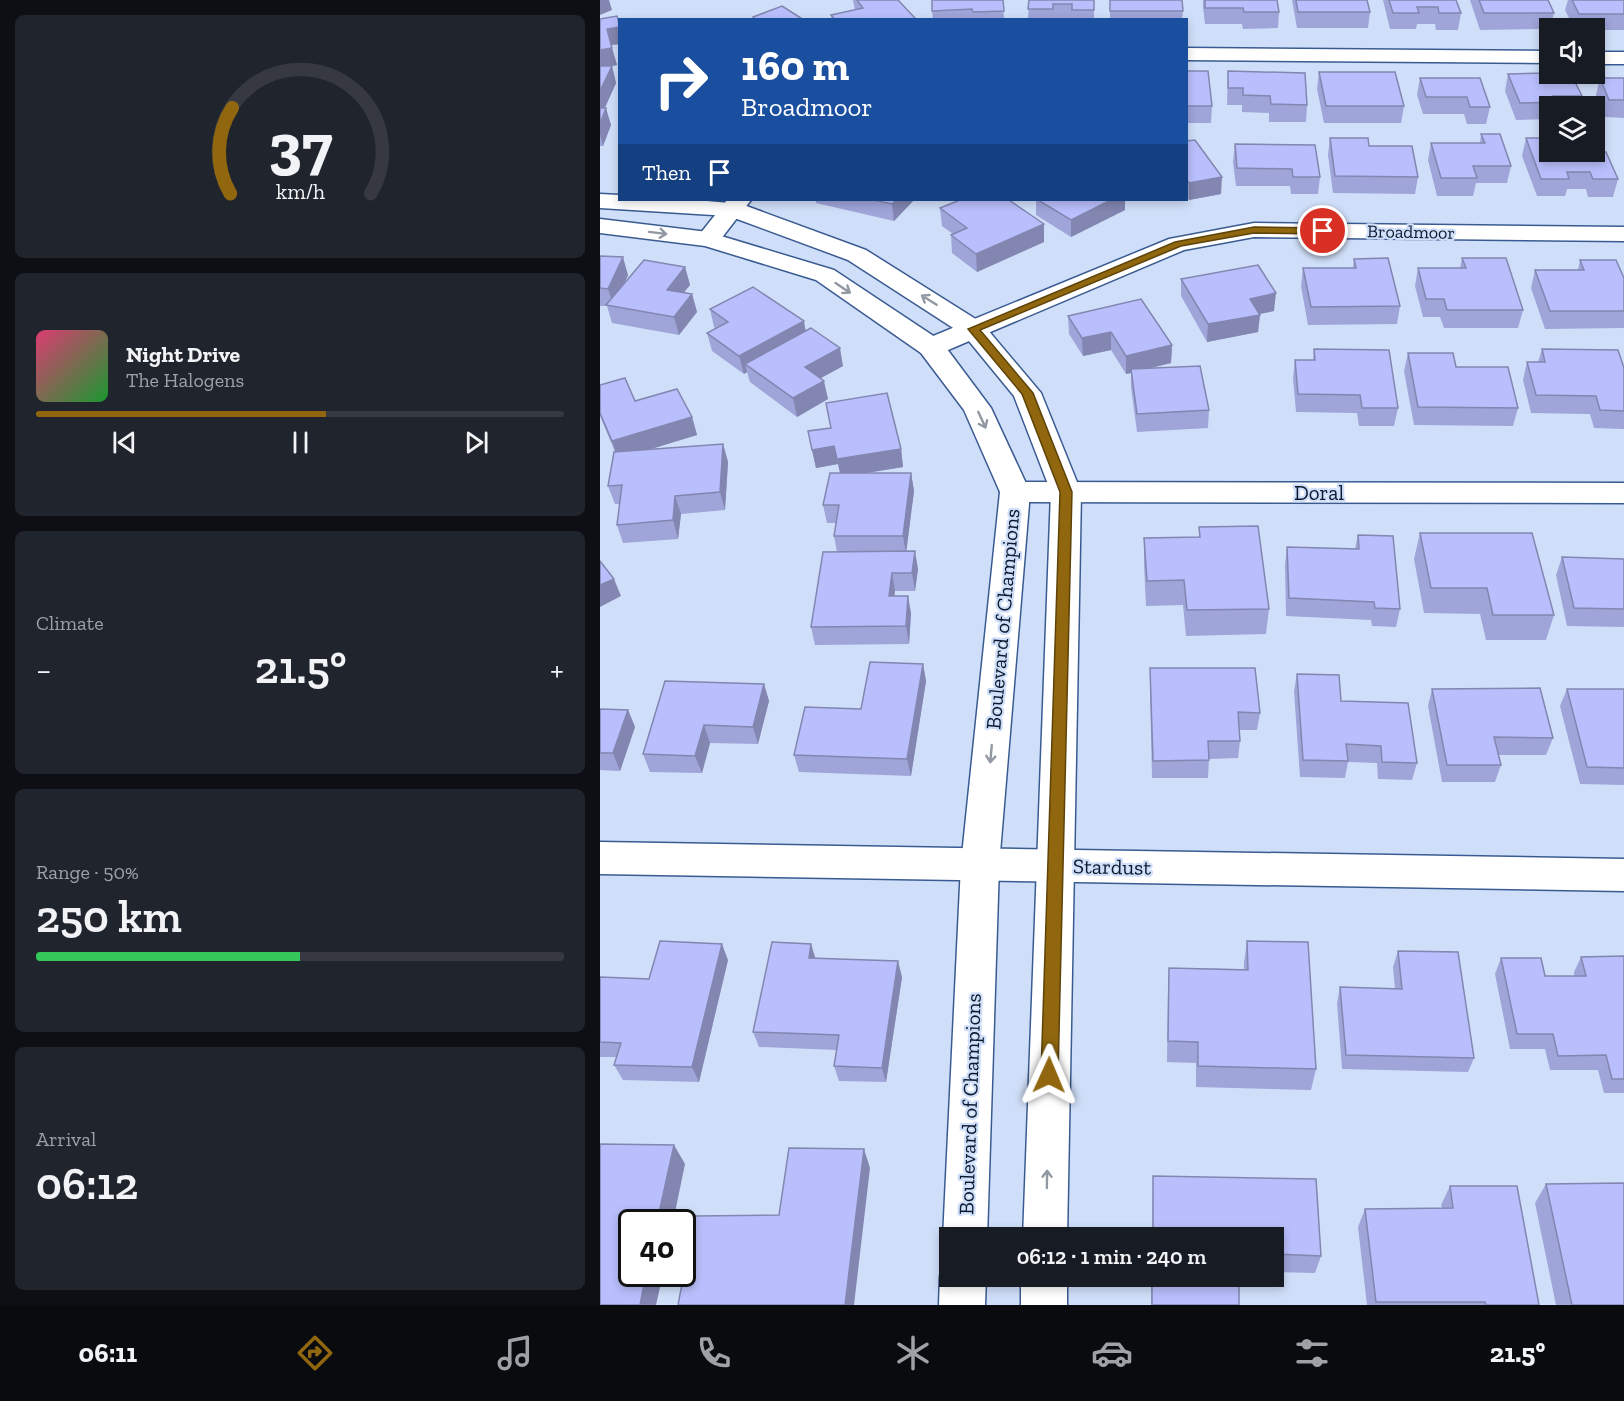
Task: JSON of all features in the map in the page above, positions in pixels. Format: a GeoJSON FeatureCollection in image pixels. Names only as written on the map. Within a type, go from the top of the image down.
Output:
{"type":"FeatureCollection","features":[{"type":"Feature","properties":{"kind":"street"},"geometry":{"type":"LineString","coordinates":[[1188,54],[1539,57]]}},
{"type":"Feature","properties":{"kind":"street"},"geometry":{"type":"LineString","coordinates":[[1605,58],[1624,58]]}},
{"type":"Feature","properties":{"kind":"street"},"geometry":{"type":"LineString","coordinates":[[600,201],[735,204],[857,255],[974,329],[1027,393],[1066,492],[1045,1227]]}},
{"type":"Feature","properties":{"kind":"street"},"geometry":{"type":"LineString","coordinates":[[708,239],[735,204]]}},
{"type":"Feature","properties":{"kind":"street","name":"Boulevard of Champions"},"geometry":{"type":"LineString","coordinates":[[600,226],[708,239],[825,275],[931,347],[977,408],[1015,492],[980,865],[965,1227]]}},
{"type":"Feature","properties":{"kind":"street","name":"Broadmoor"},"geometry":{"type":"LineString","coordinates":[[931,347],[1179,244],[1254,230],[1624,234]]}},
{"type":"Feature","properties":{"kind":"street","name":"Doral"},"geometry":{"type":"LineString","coordinates":[[1015,492],[1624,493]]}},
{"type":"Feature","properties":{"kind":"street","name":"Stardust"},"geometry":{"type":"LineString","coordinates":[[600,858],[1624,875]]}},
{"type":"Feature","properties":{"kind":"street"},"geometry":{"type":"LineString","coordinates":[[962,1305],[963,1287]]}},
{"type":"Feature","properties":{"kind":"street"},"geometry":{"type":"LineString","coordinates":[[1044,1287],[1044,1305]]}},
{"type":"Feature","properties":{"kind":"building"},"geometry":{"type":"Polygon","coordinates":[[[857,0],[898,0],[915,18],[833,18],[831,15],[863,8],[857,0]]]}},
{"type":"Feature","properties":{"kind":"building"},"geometry":{"type":"Polygon","coordinates":[[[932,0],[1003,0],[1004,11],[973,12],[972,9],[932,11],[932,0]]]}},
{"type":"Feature","properties":{"kind":"building"},"geometry":{"type":"Polygon","coordinates":[[[1029,0],[1094,0],[1094,10],[1072,10],[1072,4],[1053,4],[1053,9],[1028,9],[1029,0]]]}},
{"type":"Feature","properties":{"kind":"building"},"geometry":{"type":"Polygon","coordinates":[[[1110,0],[1182,0],[1183,11],[1110,11],[1110,0]]]}},
{"type":"Feature","properties":{"kind":"building"},"geometry":{"type":"Polygon","coordinates":[[[1205,0],[1277,0],[1279,12],[1244,12],[1243,8],[1205,8],[1205,0]]]}},
{"type":"Feature","properties":{"kind":"building"},"geometry":{"type":"Polygon","coordinates":[[[1296,0],[1367,0],[1370,12],[1298,12],[1296,0]]]}},
{"type":"Feature","properties":{"kind":"building"},"geometry":{"type":"Polygon","coordinates":[[[1389,0],[1456,0],[1461,13],[1439,13],[1438,7],[1417,7],[1419,13],[1393,13],[1389,0]]]}},
{"type":"Feature","properties":{"kind":"building"},"geometry":{"type":"Polygon","coordinates":[[[1479,0],[1548,0],[1554,13],[1484,13],[1479,0]]]}},
{"type":"Feature","properties":{"kind":"building"},"geometry":{"type":"Polygon","coordinates":[[[1572,0],[1624,0],[1624,14],[1579,14],[1572,0]]]}},
{"type":"Feature","properties":{"kind":"building"},"geometry":{"type":"Polygon","coordinates":[[[782,6],[801,18],[754,18],[782,6]]]}},
{"type":"Feature","properties":{"kind":"building"},"geometry":{"type":"Polygon","coordinates":[[[617,16],[618,27],[607,29],[612,48],[600,50],[600,19],[617,16]]]}},
{"type":"Feature","properties":{"kind":"building"},"geometry":{"type":"Polygon","coordinates":[[[600,66],[612,66],[600,91],[600,66]]]}},
{"type":"Feature","properties":{"kind":"building"},"geometry":{"type":"Polygon","coordinates":[[[1188,71],[1208,71],[1212,106],[1188,106],[1188,71]]]}},
{"type":"Feature","properties":{"kind":"building"},"geometry":{"type":"Polygon","coordinates":[[[1228,71],[1305,73],[1307,105],[1271,104],[1270,96],[1243,95],[1243,88],[1228,88],[1228,71]]]}},
{"type":"Feature","properties":{"kind":"building"},"geometry":{"type":"Polygon","coordinates":[[[1319,72],[1395,72],[1404,106],[1326,106],[1319,72]]]}},
{"type":"Feature","properties":{"kind":"building"},"geometry":{"type":"Polygon","coordinates":[[[1539,73],[1539,84],[1576,84],[1582,96],[1539,96],[1539,102],[1520,103],[1508,74],[1539,73]]]}},
{"type":"Feature","properties":{"kind":"building"},"geometry":{"type":"Polygon","coordinates":[[[1420,78],[1480,78],[1490,107],[1470,107],[1467,97],[1426,97],[1420,78]]]}},
{"type":"Feature","properties":{"kind":"building"},"geometry":{"type":"Polygon","coordinates":[[[1605,78],[1624,78],[1624,100],[1609,100],[1602,84],[1605,84],[1605,78]]]}},
{"type":"Feature","properties":{"kind":"building"},"geometry":{"type":"Polygon","coordinates":[[[600,108],[606,108],[600,124],[600,108]]]}},
{"type":"Feature","properties":{"kind":"building"},"geometry":{"type":"Polygon","coordinates":[[[1481,134],[1500,134],[1511,166],[1473,166],[1477,178],[1441,178],[1431,143],[1485,143],[1481,134]]]}},
{"type":"Feature","properties":{"kind":"building"},"geometry":{"type":"Polygon","coordinates":[[[1330,138],[1368,138],[1369,146],[1412,146],[1418,177],[1335,176],[1330,138]]]}},
{"type":"Feature","properties":{"kind":"building"},"geometry":{"type":"Polygon","coordinates":[[[1526,138],[1539,138],[1539,162],[1605,162],[1606,152],[1618,179],[1593,179],[1590,172],[1567,172],[1569,179],[1541,179],[1526,138]]]}},
{"type":"Feature","properties":{"kind":"building"},"geometry":{"type":"Polygon","coordinates":[[[1195,140],[1222,177],[1189,183],[1188,141],[1195,140]]]}},
{"type":"Feature","properties":{"kind":"building"},"geometry":{"type":"Polygon","coordinates":[[[1235,144],[1315,145],[1320,177],[1293,177],[1292,169],[1237,168],[1235,144]]]}},
{"type":"Feature","properties":{"kind":"building"},"geometry":{"type":"Polygon","coordinates":[[[878,201],[895,201],[892,204],[878,201]]]}},
{"type":"Feature","properties":{"kind":"building"},"geometry":{"type":"Polygon","coordinates":[[[958,201],[1010,201],[1044,224],[976,254],[951,235],[967,228],[940,208],[958,201]]]}},
{"type":"Feature","properties":{"kind":"building"},"geometry":{"type":"Polygon","coordinates":[[[1040,201],[1109,201],[1071,220],[1040,201]]]}},
{"type":"Feature","properties":{"kind":"building"},"geometry":{"type":"Polygon","coordinates":[[[600,256],[623,257],[608,289],[600,288],[600,256]]]}},
{"type":"Feature","properties":{"kind":"building"},"geometry":{"type":"Polygon","coordinates":[[[1388,258],[1400,306],[1311,307],[1303,268],[1356,268],[1354,259],[1388,258]]]}},
{"type":"Feature","properties":{"kind":"building"},"geometry":{"type":"Polygon","coordinates":[[[1462,258],[1506,258],[1523,310],[1447,310],[1444,299],[1426,299],[1418,268],[1466,268],[1462,258]]]}},
{"type":"Feature","properties":{"kind":"building"},"geometry":{"type":"Polygon","coordinates":[[[644,260],[685,267],[667,290],[692,294],[674,317],[606,305],[644,260]]]}},
{"type":"Feature","properties":{"kind":"building"},"geometry":{"type":"Polygon","coordinates":[[[1580,260],[1616,260],[1624,278],[1624,311],[1550,311],[1535,270],[1584,270],[1580,260]]]}},
{"type":"Feature","properties":{"kind":"building"},"geometry":{"type":"Polygon","coordinates":[[[1258,265],[1276,293],[1250,299],[1260,315],[1208,324],[1181,279],[1258,265]]]}},
{"type":"Feature","properties":{"kind":"building"},"geometry":{"type":"Polygon","coordinates":[[[753,287],[804,321],[739,356],[707,333],[728,322],[710,309],[753,287]]]}},
{"type":"Feature","properties":{"kind":"building"},"geometry":{"type":"Polygon","coordinates":[[[1141,299],[1172,345],[1126,356],[1111,332],[1082,338],[1068,316],[1141,299]]]}},
{"type":"Feature","properties":{"kind":"building"},"geometry":{"type":"Polygon","coordinates":[[[811,328],[840,348],[805,367],[824,381],[793,398],[745,364],[811,328]]]}},
{"type":"Feature","properties":{"kind":"building"},"geometry":{"type":"Polygon","coordinates":[[[1314,349],[1389,350],[1398,408],[1362,408],[1360,395],[1298,394],[1295,360],[1315,360],[1314,349]]]}},
{"type":"Feature","properties":{"kind":"building"},"geometry":{"type":"Polygon","coordinates":[[[1542,349],[1618,350],[1624,368],[1624,411],[1600,410],[1596,396],[1536,395],[1527,362],[1545,362],[1542,349]]]}},
{"type":"Feature","properties":{"kind":"building"},"geometry":{"type":"Polygon","coordinates":[[[1408,353],[1453,353],[1456,367],[1508,367],[1518,408],[1418,407],[1408,353]]]}},
{"type":"Feature","properties":{"kind":"building"},"geometry":{"type":"Polygon","coordinates":[[[1200,366],[1209,410],[1137,414],[1131,369],[1200,366]]]}},
{"type":"Feature","properties":{"kind":"building"},"geometry":{"type":"Polygon","coordinates":[[[625,378],[635,401],[677,389],[692,417],[612,441],[600,413],[600,385],[625,378]]]}},
{"type":"Feature","properties":{"kind":"building"},"geometry":{"type":"Polygon","coordinates":[[[887,393],[901,449],[837,459],[834,446],[812,450],[808,431],[831,428],[826,403],[887,393]]]}},
{"type":"Feature","properties":{"kind":"building"},"geometry":{"type":"Polygon","coordinates":[[[723,444],[720,492],[675,496],[673,520],[617,525],[622,485],[608,486],[614,452],[723,444]]]}},
{"type":"Feature","properties":{"kind":"building"},"geometry":{"type":"Polygon","coordinates":[[[830,473],[911,473],[903,536],[834,536],[839,505],[823,505],[830,473]]]}},
{"type":"Feature","properties":{"kind":"building"},"geometry":{"type":"Polygon","coordinates":[[[1258,526],[1269,609],[1187,610],[1184,580],[1147,581],[1144,538],[1200,537],[1199,527],[1258,526]]]}},
{"type":"Feature","properties":{"kind":"building"},"geometry":{"type":"Polygon","coordinates":[[[1420,533],[1532,533],[1554,615],[1493,615],[1487,588],[1431,588],[1420,533]]]}},
{"type":"Feature","properties":{"kind":"building"},"geometry":{"type":"Polygon","coordinates":[[[1358,535],[1393,536],[1400,609],[1375,608],[1374,602],[1289,598],[1287,547],[1359,549],[1358,535]]]}},
{"type":"Feature","properties":{"kind":"building"},"geometry":{"type":"Polygon","coordinates":[[[915,551],[912,573],[892,573],[889,596],[908,596],[906,626],[811,627],[823,552],[915,551]]]}},
{"type":"Feature","properties":{"kind":"building"},"geometry":{"type":"Polygon","coordinates":[[[1562,557],[1624,559],[1624,609],[1574,608],[1562,557]]]}},
{"type":"Feature","properties":{"kind":"building"},"geometry":{"type":"Polygon","coordinates":[[[600,561],[614,579],[600,585],[600,561]]]}},
{"type":"Feature","properties":{"kind":"building"},"geometry":{"type":"Polygon","coordinates":[[[870,662],[923,664],[907,759],[794,755],[805,707],[861,709],[870,662]]]}},
{"type":"Feature","properties":{"kind":"building"},"geometry":{"type":"Polygon","coordinates":[[[1150,668],[1255,668],[1260,713],[1238,712],[1240,741],[1208,741],[1209,760],[1153,761],[1150,668]]]}},
{"type":"Feature","properties":{"kind":"building"},"geometry":{"type":"Polygon","coordinates":[[[1297,674],[1339,675],[1341,701],[1408,703],[1417,763],[1382,762],[1381,746],[1346,744],[1348,761],[1303,760],[1297,674]]]}},
{"type":"Feature","properties":{"kind":"building"},"geometry":{"type":"Polygon","coordinates":[[[665,681],[764,684],[753,727],[704,725],[695,756],[643,754],[665,681]]]}},
{"type":"Feature","properties":{"kind":"building"},"geometry":{"type":"Polygon","coordinates":[[[1540,688],[1553,738],[1494,737],[1501,765],[1447,765],[1432,689],[1540,688]]]}},
{"type":"Feature","properties":{"kind":"building"},"geometry":{"type":"Polygon","coordinates":[[[1567,689],[1624,689],[1624,768],[1587,767],[1567,689]]]}},
{"type":"Feature","properties":{"kind":"building"},"geometry":{"type":"Polygon","coordinates":[[[600,709],[628,710],[613,753],[600,753],[600,709]]]}},
{"type":"Feature","properties":{"kind":"building"},"geometry":{"type":"Polygon","coordinates":[[[660,941],[722,944],[692,1067],[614,1065],[621,1043],[600,1042],[600,977],[649,979],[660,941]]]}},
{"type":"Feature","properties":{"kind":"building"},"geometry":{"type":"Polygon","coordinates":[[[1247,941],[1308,942],[1316,1069],[1198,1066],[1198,1042],[1168,1041],[1169,968],[1248,970],[1247,941]]]}},
{"type":"Feature","properties":{"kind":"building"},"geometry":{"type":"Polygon","coordinates":[[[772,942],[811,944],[809,958],[898,961],[882,1068],[834,1066],[839,1035],[753,1032],[772,942]]]}},
{"type":"Feature","properties":{"kind":"building"},"geometry":{"type":"Polygon","coordinates":[[[1398,951],[1458,952],[1474,1058],[1346,1055],[1340,987],[1402,989],[1398,951]]]}},
{"type":"Feature","properties":{"kind":"building"},"geometry":{"type":"Polygon","coordinates":[[[1624,956],[1624,1079],[1612,1079],[1606,1055],[1558,1056],[1553,1034],[1517,1034],[1501,958],[1541,958],[1545,976],[1586,976],[1581,957],[1624,956]]]}},
{"type":"Feature","properties":{"kind":"building"},"geometry":{"type":"Polygon","coordinates":[[[600,1144],[674,1145],[660,1209],[618,1209],[618,1287],[643,1287],[640,1305],[600,1305],[600,1144]]]}},
{"type":"Feature","properties":{"kind":"building"},"geometry":{"type":"Polygon","coordinates":[[[789,1148],[864,1149],[845,1305],[678,1305],[681,1287],[696,1287],[696,1216],[779,1215],[789,1148]]]}},
{"type":"Feature","properties":{"kind":"building"},"geometry":{"type":"Polygon","coordinates":[[[1153,1176],[1316,1179],[1321,1256],[1284,1254],[1284,1227],[1153,1227],[1153,1176]]]}},
{"type":"Feature","properties":{"kind":"building"},"geometry":{"type":"Polygon","coordinates":[[[1624,1183],[1624,1305],[1572,1305],[1546,1184],[1624,1183]]]}},
{"type":"Feature","properties":{"kind":"building"},"geometry":{"type":"Polygon","coordinates":[[[1450,1186],[1517,1186],[1539,1305],[1486,1305],[1485,1302],[1376,1302],[1365,1209],[1453,1208],[1450,1186]]]}},
{"type":"Feature","properties":{"kind":"building"},"geometry":{"type":"Polygon","coordinates":[[[1152,1287],[1239,1287],[1239,1305],[1152,1305],[1152,1287]]]}},
{"type":"Feature","properties":{"kind":"route"},"geometry":{"type":"LineString","coordinates":[[1049,1075],[1066,492],[1027,393],[974,329],[1179,244],[1254,230],[1323,231]]}}]}
